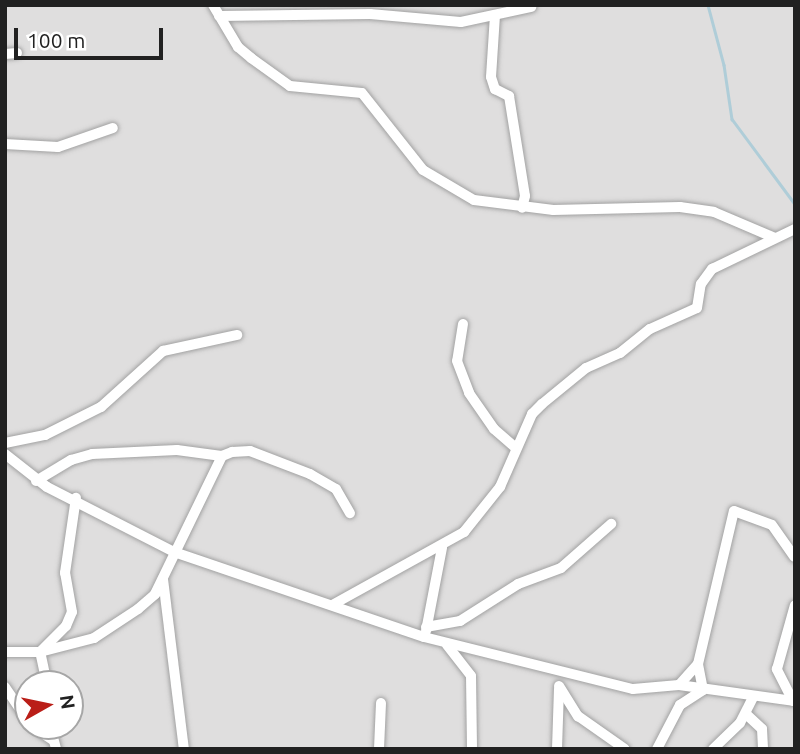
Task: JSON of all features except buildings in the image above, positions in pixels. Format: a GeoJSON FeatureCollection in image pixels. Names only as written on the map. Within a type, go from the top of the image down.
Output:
{"type":"FeatureCollection","features":[{"type":"Feature","properties":{"kind":"street"},"geometry":{"type":"LineString","coordinates":[[213,5],[239,47],[290,86],[362,93],[423,170],[474,200],[522,208],[680,207],[714,212],[775,238]]}},
{"type":"Feature","properties":{"kind":"street"},"geometry":{"type":"LineString","coordinates":[[281,17],[284,5]]}},
{"type":"Feature","properties":{"kind":"street"},"geometry":{"type":"LineString","coordinates":[[219,16],[370,14],[461,22],[531,7]]}},
{"type":"Feature","properties":{"kind":"street"},"geometry":{"type":"LineString","coordinates":[[495,15],[491,77],[495,89],[509,96],[525,196],[522,208]]}},
{"type":"Feature","properties":{"kind":"street"},"geometry":{"type":"LineString","coordinates":[[5,144],[58,146],[113,128]]}},
{"type":"Feature","properties":{"kind":"street"},"geometry":{"type":"LineString","coordinates":[[752,229],[754,249]]}},
{"type":"Feature","properties":{"kind":"street"},"geometry":{"type":"LineString","coordinates":[[334,604],[442,548],[464,532],[500,486],[531,414],[559,389],[650,329],[697,308],[704,277],[795,229]]}},
{"type":"Feature","properties":{"kind":"street"},"geometry":{"type":"LineString","coordinates":[[463,324],[457,361],[469,393],[494,429],[516,448]]}},
{"type":"Feature","properties":{"kind":"street"},"geometry":{"type":"LineString","coordinates":[[5,443],[45,435],[101,407],[163,351],[237,335]]}},
{"type":"Feature","properties":{"kind":"street"},"geometry":{"type":"LineString","coordinates":[[36,481],[71,460],[92,454],[177,450],[222,456],[250,451],[310,474],[336,489],[350,513]]}},
{"type":"Feature","properties":{"kind":"street"},"geometry":{"type":"LineString","coordinates":[[5,454],[36,481],[76,498],[174,552],[425,632],[446,643],[633,689],[679,685],[753,698],[794,701]]}},
{"type":"Feature","properties":{"kind":"street"},"geometry":{"type":"LineString","coordinates":[[5,652],[40,652],[112,629],[155,594],[222,456]]}},
{"type":"Feature","properties":{"kind":"street"},"geometry":{"type":"LineString","coordinates":[[40,652],[66,626],[72,612],[65,573],[76,498]]}},
{"type":"Feature","properties":{"kind":"street"},"geometry":{"type":"LineString","coordinates":[[703,690],[698,664],[734,511],[772,525],[794,553],[795,566]]}},
{"type":"Feature","properties":{"kind":"street"},"geometry":{"type":"LineString","coordinates":[[425,632],[460,621],[518,584],[561,568],[611,524]]}},
{"type":"Feature","properties":{"kind":"street"},"geometry":{"type":"LineString","coordinates":[[425,632],[442,548]]}},
{"type":"Feature","properties":{"kind":"street"},"geometry":{"type":"LineString","coordinates":[[163,579],[184,749]]}},
{"type":"Feature","properties":{"kind":"street"},"geometry":{"type":"LineString","coordinates":[[794,701],[777,669],[795,605]]}},
{"type":"Feature","properties":{"kind":"street"},"geometry":{"type":"LineString","coordinates":[[446,643],[471,676],[472,749]]}},
{"type":"Feature","properties":{"kind":"street"},"geometry":{"type":"LineString","coordinates":[[40,652],[44,670]]}},
{"type":"Feature","properties":{"kind":"street"},"geometry":{"type":"LineString","coordinates":[[679,685],[698,664]]}},
{"type":"Feature","properties":{"kind":"street"},"geometry":{"type":"LineString","coordinates":[[557,669],[557,749]]}},
{"type":"Feature","properties":{"kind":"street"},"geometry":{"type":"LineString","coordinates":[[559,686],[578,716],[625,749]]}},
{"type":"Feature","properties":{"kind":"street"},"geometry":{"type":"LineString","coordinates":[[657,749],[680,705],[703,690]]}},
{"type":"Feature","properties":{"kind":"street"},"geometry":{"type":"LineString","coordinates":[[713,749],[746,714],[753,698]]}},
{"type":"Feature","properties":{"kind":"street"},"geometry":{"type":"LineString","coordinates":[[379,749],[381,704]]}},
{"type":"Feature","properties":{"kind":"street"},"geometry":{"type":"LineString","coordinates":[[746,714],[762,729],[763,749]]}},
{"type":"Feature","properties":{"kind":"shaded area"},"geometry":{"type":"Polygon","coordinates":[[[5,5],[795,5],[795,749],[5,749],[5,5]]]}},
{"type":"Feature","properties":{"kind":"waterway"},"geometry":{"type":"LineString","coordinates":[[708,5],[724,65],[732,119],[795,204]]}}]}
